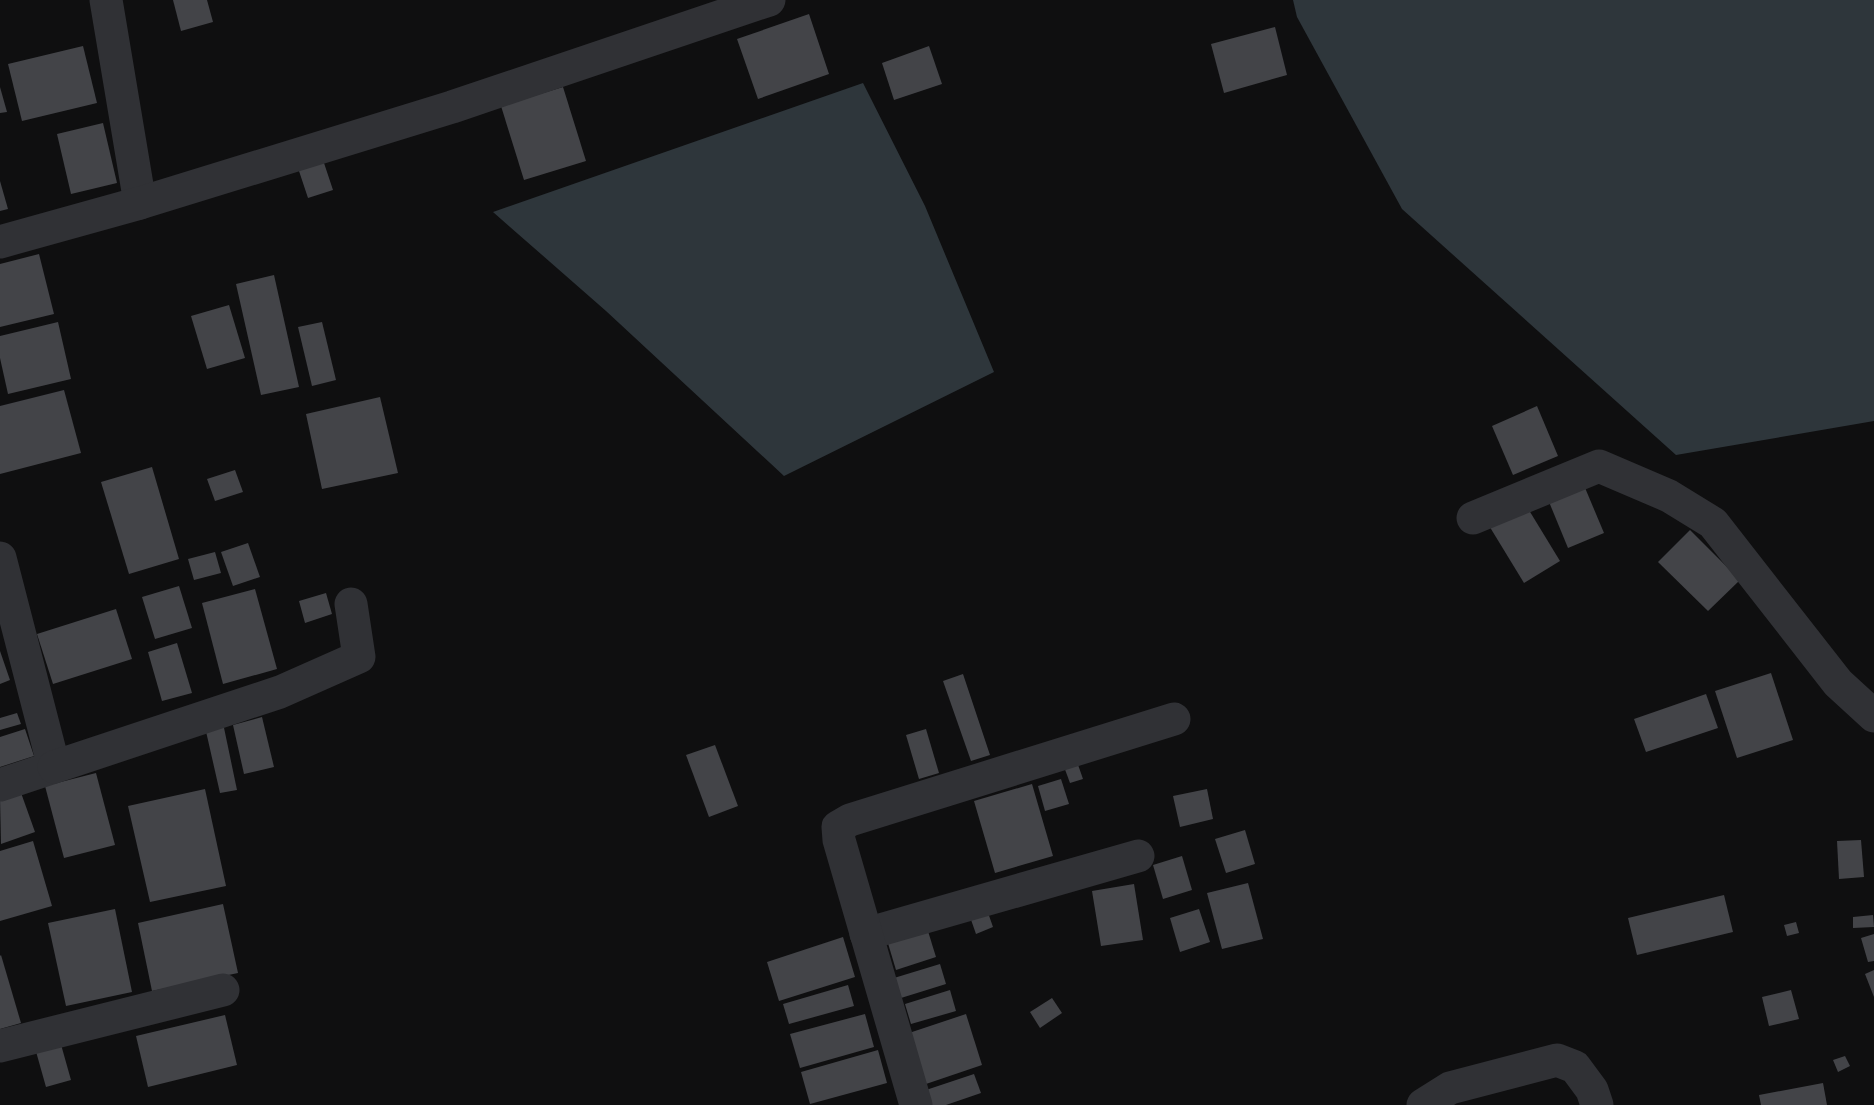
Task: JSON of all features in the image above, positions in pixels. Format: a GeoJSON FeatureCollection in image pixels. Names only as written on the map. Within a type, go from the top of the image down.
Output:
{"type":"FeatureCollection","features":[{"type":"Feature","properties":{"kind":"street"},"geometry":{"type":"LineString","coordinates":[[106,0],[140,203]]}},
{"type":"Feature","properties":{"kind":"street"},"geometry":{"type":"LineString","coordinates":[[0,242],[140,203],[452,107],[769,0]]}},
{"type":"Feature","properties":{"kind":"street"},"geometry":{"type":"LineString","coordinates":[[1473,518],[1599,466],[1669,496],[1713,523],[1838,683],[1874,716]]}},
{"type":"Feature","properties":{"kind":"street"},"geometry":{"type":"LineString","coordinates":[[0,558],[54,767]]}},
{"type":"Feature","properties":{"kind":"street"},"geometry":{"type":"LineString","coordinates":[[0,786],[280,692],[358,657],[351,604]]}},
{"type":"Feature","properties":{"kind":"street"},"geometry":{"type":"LineString","coordinates":[[916,1105],[839,840],[838,827],[850,820],[1174,719]]}},
{"type":"Feature","properties":{"kind":"street"},"geometry":{"type":"LineString","coordinates":[[866,934],[1138,856]]}},
{"type":"Feature","properties":{"kind":"street"},"geometry":{"type":"LineString","coordinates":[[0,1046],[223,990]]}},
{"type":"Feature","properties":{"kind":"street"},"geometry":{"type":"LineString","coordinates":[[1424,1105],[1450,1088],[1557,1060],[1575,1067],[1592,1090],[1597,1105]]}},
{"type":"Feature","properties":{"kind":"shaded area"},"geometry":{"type":"Polygon","coordinates":[[[1293,0],[1874,0],[1874,421],[1676,455],[1402,209],[1297,17],[1293,0]]]}},
{"type":"Feature","properties":{"kind":"shaded area"},"geometry":{"type":"Polygon","coordinates":[[[863,83],[925,206],[994,372],[784,476],[606,311],[493,212],[863,83]]]}},
{"type":"Feature","properties":{"kind":"building"},"geometry":{"type":"Polygon","coordinates":[[[173,0],[207,0],[213,22],[181,31],[173,0]]]}},
{"type":"Feature","properties":{"kind":"building"},"geometry":{"type":"Polygon","coordinates":[[[809,14],[829,74],[758,99],[737,39],[809,14]]]}},
{"type":"Feature","properties":{"kind":"building"},"geometry":{"type":"Polygon","coordinates":[[[1275,27],[1287,75],[1224,93],[1211,44],[1275,27]]]}},
{"type":"Feature","properties":{"kind":"building"},"geometry":{"type":"Polygon","coordinates":[[[83,46],[97,103],[22,121],[8,64],[83,46]]]}},
{"type":"Feature","properties":{"kind":"building"},"geometry":{"type":"Polygon","coordinates":[[[929,46],[942,84],[894,100],[882,63],[929,46]]]}},
{"type":"Feature","properties":{"kind":"building"},"geometry":{"type":"Polygon","coordinates":[[[0,87],[7,112],[0,113],[0,87]]]}},
{"type":"Feature","properties":{"kind":"building"},"geometry":{"type":"Polygon","coordinates":[[[563,87],[586,161],[524,180],[501,106],[563,87]]]}},
{"type":"Feature","properties":{"kind":"building"},"geometry":{"type":"Polygon","coordinates":[[[103,123],[117,183],[71,194],[57,134],[103,123]]]}},
{"type":"Feature","properties":{"kind":"building"},"geometry":{"type":"Polygon","coordinates":[[[323,160],[333,190],[308,198],[298,168],[323,160]]]}},
{"type":"Feature","properties":{"kind":"building"},"geometry":{"type":"Polygon","coordinates":[[[0,181],[8,209],[0,211],[0,181]]]}},
{"type":"Feature","properties":{"kind":"building"},"geometry":{"type":"Polygon","coordinates":[[[39,254],[54,314],[0,327],[0,264],[39,254]]]}},
{"type":"Feature","properties":{"kind":"building"},"geometry":{"type":"Polygon","coordinates":[[[274,275],[299,387],[261,395],[236,284],[274,275]]]}},
{"type":"Feature","properties":{"kind":"building"},"geometry":{"type":"Polygon","coordinates":[[[229,305],[245,358],[207,369],[191,316],[229,305]]]}},
{"type":"Feature","properties":{"kind":"building"},"geometry":{"type":"Polygon","coordinates":[[[58,322],[71,379],[8,394],[0,358],[0,336],[58,322]]]}},
{"type":"Feature","properties":{"kind":"building"},"geometry":{"type":"Polygon","coordinates":[[[322,322],[336,380],[312,386],[298,327],[322,322]]]}},
{"type":"Feature","properties":{"kind":"building"},"geometry":{"type":"Polygon","coordinates":[[[64,390],[81,453],[0,474],[0,406],[64,390]]]}},
{"type":"Feature","properties":{"kind":"building"},"geometry":{"type":"Polygon","coordinates":[[[380,397],[398,473],[322,489],[306,414],[380,397]]]}},
{"type":"Feature","properties":{"kind":"building"},"geometry":{"type":"Polygon","coordinates":[[[1537,406],[1558,456],[1513,475],[1492,426],[1537,406]]]}},
{"type":"Feature","properties":{"kind":"building"},"geometry":{"type":"Polygon","coordinates":[[[152,467],[179,559],[129,574],[101,482],[152,467]]]}},
{"type":"Feature","properties":{"kind":"building"},"geometry":{"type":"Polygon","coordinates":[[[235,470],[243,492],[215,501],[207,479],[235,470]]]}},
{"type":"Feature","properties":{"kind":"building"},"geometry":{"type":"Polygon","coordinates":[[[1583,483],[1604,533],[1568,548],[1547,497],[1583,483]]]}},
{"type":"Feature","properties":{"kind":"building"},"geometry":{"type":"Polygon","coordinates":[[[1524,502],[1560,561],[1524,583],[1488,524],[1524,502]]]}},
{"type":"Feature","properties":{"kind":"building"},"geometry":{"type":"Polygon","coordinates":[[[1690,530],[1740,580],[1708,611],[1658,562],[1690,530]]]}},
{"type":"Feature","properties":{"kind":"building"},"geometry":{"type":"Polygon","coordinates":[[[248,543],[260,577],[233,586],[221,552],[248,543]]]}},
{"type":"Feature","properties":{"kind":"building"},"geometry":{"type":"Polygon","coordinates":[[[215,552],[221,573],[194,580],[188,559],[215,552]]]}},
{"type":"Feature","properties":{"kind":"building"},"geometry":{"type":"Polygon","coordinates":[[[179,586],[192,628],[155,639],[142,597],[179,586]]]}},
{"type":"Feature","properties":{"kind":"building"},"geometry":{"type":"Polygon","coordinates":[[[255,589],[277,669],[223,684],[202,603],[255,589]]]}},
{"type":"Feature","properties":{"kind":"building"},"geometry":{"type":"Polygon","coordinates":[[[326,593],[332,614],[305,623],[299,601],[326,593]]]}},
{"type":"Feature","properties":{"kind":"building"},"geometry":{"type":"Polygon","coordinates":[[[116,609],[132,659],[53,684],[37,634],[116,609]]]}},
{"type":"Feature","properties":{"kind":"building"},"geometry":{"type":"Polygon","coordinates":[[[177,643],[192,693],[162,701],[148,652],[177,643]]]}},
{"type":"Feature","properties":{"kind":"building"},"geometry":{"type":"Polygon","coordinates":[[[0,651],[10,680],[0,684],[0,651]]]}},
{"type":"Feature","properties":{"kind":"building"},"geometry":{"type":"Polygon","coordinates":[[[1771,673],[1793,740],[1737,758],[1715,691],[1771,673]]]}},
{"type":"Feature","properties":{"kind":"building"},"geometry":{"type":"Polygon","coordinates":[[[963,674],[990,755],[971,761],[943,681],[963,674]]]}},
{"type":"Feature","properties":{"kind":"building"},"geometry":{"type":"Polygon","coordinates":[[[1706,694],[1718,728],[1646,752],[1634,719],[1706,694]]]}},
{"type":"Feature","properties":{"kind":"building"},"geometry":{"type":"Polygon","coordinates":[[[17,713],[21,724],[0,730],[0,718],[17,713]]]}},
{"type":"Feature","properties":{"kind":"building"},"geometry":{"type":"Polygon","coordinates":[[[262,717],[274,767],[244,774],[233,725],[262,717]]]}},
{"type":"Feature","properties":{"kind":"building"},"geometry":{"type":"Polygon","coordinates":[[[223,723],[237,790],[220,793],[205,727],[223,723]]]}},
{"type":"Feature","properties":{"kind":"building"},"geometry":{"type":"Polygon","coordinates":[[[25,729],[34,756],[0,767],[0,737],[25,729]]]}},
{"type":"Feature","properties":{"kind":"building"},"geometry":{"type":"Polygon","coordinates":[[[926,729],[939,773],[919,779],[906,735],[926,729]]]}},
{"type":"Feature","properties":{"kind":"building"},"geometry":{"type":"Polygon","coordinates":[[[715,745],[738,806],[709,817],[686,755],[715,745]]]}},
{"type":"Feature","properties":{"kind":"building"},"geometry":{"type":"Polygon","coordinates":[[[1076,759],[1083,779],[1070,783],[1063,764],[1076,759]]]}},
{"type":"Feature","properties":{"kind":"building"},"geometry":{"type":"Polygon","coordinates":[[[96,773],[115,845],[64,858],[45,786],[96,773]]]}},
{"type":"Feature","properties":{"kind":"building"},"geometry":{"type":"Polygon","coordinates":[[[1061,779],[1069,804],[1045,811],[1038,786],[1061,779]]]}},
{"type":"Feature","properties":{"kind":"building"},"geometry":{"type":"Polygon","coordinates":[[[1032,784],[1053,856],[995,873],[974,801],[1032,784]]]}},
{"type":"Feature","properties":{"kind":"building"},"geometry":{"type":"Polygon","coordinates":[[[205,789],[226,886],[150,902],[128,806],[205,789]]]}},
{"type":"Feature","properties":{"kind":"building"},"geometry":{"type":"Polygon","coordinates":[[[1207,789],[1213,819],[1180,827],[1173,796],[1207,789]]]}},
{"type":"Feature","properties":{"kind":"building"},"geometry":{"type":"Polygon","coordinates":[[[20,790],[35,832],[1,844],[0,797],[20,790]]]}},
{"type":"Feature","properties":{"kind":"building"},"geometry":{"type":"Polygon","coordinates":[[[1245,830],[1255,864],[1226,873],[1215,839],[1245,830]]]}},
{"type":"Feature","properties":{"kind":"building"},"geometry":{"type":"Polygon","coordinates":[[[1861,840],[1864,877],[1839,879],[1837,841],[1861,840]]]}},
{"type":"Feature","properties":{"kind":"building"},"geometry":{"type":"Polygon","coordinates":[[[33,841],[52,906],[0,921],[0,851],[33,841]]]}},
{"type":"Feature","properties":{"kind":"building"},"geometry":{"type":"Polygon","coordinates":[[[1182,856],[1192,890],[1163,899],[1153,865],[1182,856]]]}},
{"type":"Feature","properties":{"kind":"building"},"geometry":{"type":"Polygon","coordinates":[[[1248,883],[1263,939],[1222,949],[1207,893],[1248,883]]]}},
{"type":"Feature","properties":{"kind":"building"},"geometry":{"type":"Polygon","coordinates":[[[1134,884],[1143,940],[1101,946],[1092,891],[1134,884]]]}},
{"type":"Feature","properties":{"kind":"building"},"geometry":{"type":"Polygon","coordinates":[[[1724,895],[1733,932],[1637,955],[1628,918],[1724,895]]]}},
{"type":"Feature","properties":{"kind":"building"},"geometry":{"type":"Polygon","coordinates":[[[223,904],[238,973],[152,991],[138,923],[223,904]]]}},
{"type":"Feature","properties":{"kind":"building"},"geometry":{"type":"Polygon","coordinates":[[[986,907],[993,927],[976,934],[969,914],[986,907]]]}},
{"type":"Feature","properties":{"kind":"building"},"geometry":{"type":"Polygon","coordinates":[[[115,909],[132,992],[66,1006],[48,923],[115,909]]]}},
{"type":"Feature","properties":{"kind":"building"},"geometry":{"type":"Polygon","coordinates":[[[1199,909],[1210,942],[1180,952],[1170,918],[1199,909]]]}},
{"type":"Feature","properties":{"kind":"building"},"geometry":{"type":"Polygon","coordinates":[[[1873,915],[1874,927],[1853,928],[1853,917],[1873,915]]]}},
{"type":"Feature","properties":{"kind":"building"},"geometry":{"type":"Polygon","coordinates":[[[1796,922],[1799,933],[1787,936],[1784,925],[1796,922]]]}},
{"type":"Feature","properties":{"kind":"building"},"geometry":{"type":"Polygon","coordinates":[[[927,928],[936,957],[896,970],[887,940],[927,928]]]}},
{"type":"Feature","properties":{"kind":"building"},"geometry":{"type":"Polygon","coordinates":[[[1874,934],[1874,961],[1868,962],[1861,938],[1874,934]]]}},
{"type":"Feature","properties":{"kind":"building"},"geometry":{"type":"Polygon","coordinates":[[[843,937],[855,977],[779,1001],[767,962],[843,937]]]}},
{"type":"Feature","properties":{"kind":"building"},"geometry":{"type":"Polygon","coordinates":[[[0,956],[21,1023],[0,1029],[0,956]]]}},
{"type":"Feature","properties":{"kind":"building"},"geometry":{"type":"Polygon","coordinates":[[[940,964],[946,984],[901,998],[894,978],[940,964]]]}},
{"type":"Feature","properties":{"kind":"building"},"geometry":{"type":"Polygon","coordinates":[[[1874,970],[1874,997],[1865,974],[1874,970]]]}},
{"type":"Feature","properties":{"kind":"building"},"geometry":{"type":"Polygon","coordinates":[[[848,985],[854,1006],[789,1024],[783,1004],[848,985]]]}},
{"type":"Feature","properties":{"kind":"building"},"geometry":{"type":"Polygon","coordinates":[[[950,990],[956,1011],[911,1024],[905,1004],[950,990]]]}},
{"type":"Feature","properties":{"kind":"building"},"geometry":{"type":"Polygon","coordinates":[[[1791,990],[1799,1019],[1769,1026],[1762,997],[1791,990]]]}},
{"type":"Feature","properties":{"kind":"building"},"geometry":{"type":"Polygon","coordinates":[[[1052,998],[1062,1013],[1040,1028],[1030,1012],[1052,998]]]}},
{"type":"Feature","properties":{"kind":"building"},"geometry":{"type":"Polygon","coordinates":[[[865,1014],[874,1047],[800,1068],[790,1034],[865,1014]]]}},
{"type":"Feature","properties":{"kind":"building"},"geometry":{"type":"Polygon","coordinates":[[[966,1014],[982,1065],[926,1084],[909,1033],[966,1014]]]}},
{"type":"Feature","properties":{"kind":"building"},"geometry":{"type":"Polygon","coordinates":[[[225,1015],[237,1065],[148,1087],[136,1036],[225,1015]]]}},
{"type":"Feature","properties":{"kind":"building"},"geometry":{"type":"Polygon","coordinates":[[[60,1041],[71,1080],[46,1087],[35,1048],[60,1041]]]}},
{"type":"Feature","properties":{"kind":"building"},"geometry":{"type":"Polygon","coordinates":[[[878,1050],[887,1083],[810,1104],[801,1072],[878,1050]]]}},
{"type":"Feature","properties":{"kind":"building"},"geometry":{"type":"Polygon","coordinates":[[[1845,1056],[1850,1066],[1838,1072],[1833,1060],[1845,1056]]]}},
{"type":"Feature","properties":{"kind":"building"},"geometry":{"type":"Polygon","coordinates":[[[974,1074],[981,1093],[946,1105],[928,1105],[923,1091],[974,1074]]]}},
{"type":"Feature","properties":{"kind":"building"},"geometry":{"type":"Polygon","coordinates":[[[1823,1083],[1827,1105],[1761,1105],[1759,1095],[1823,1083]]]}}]}
